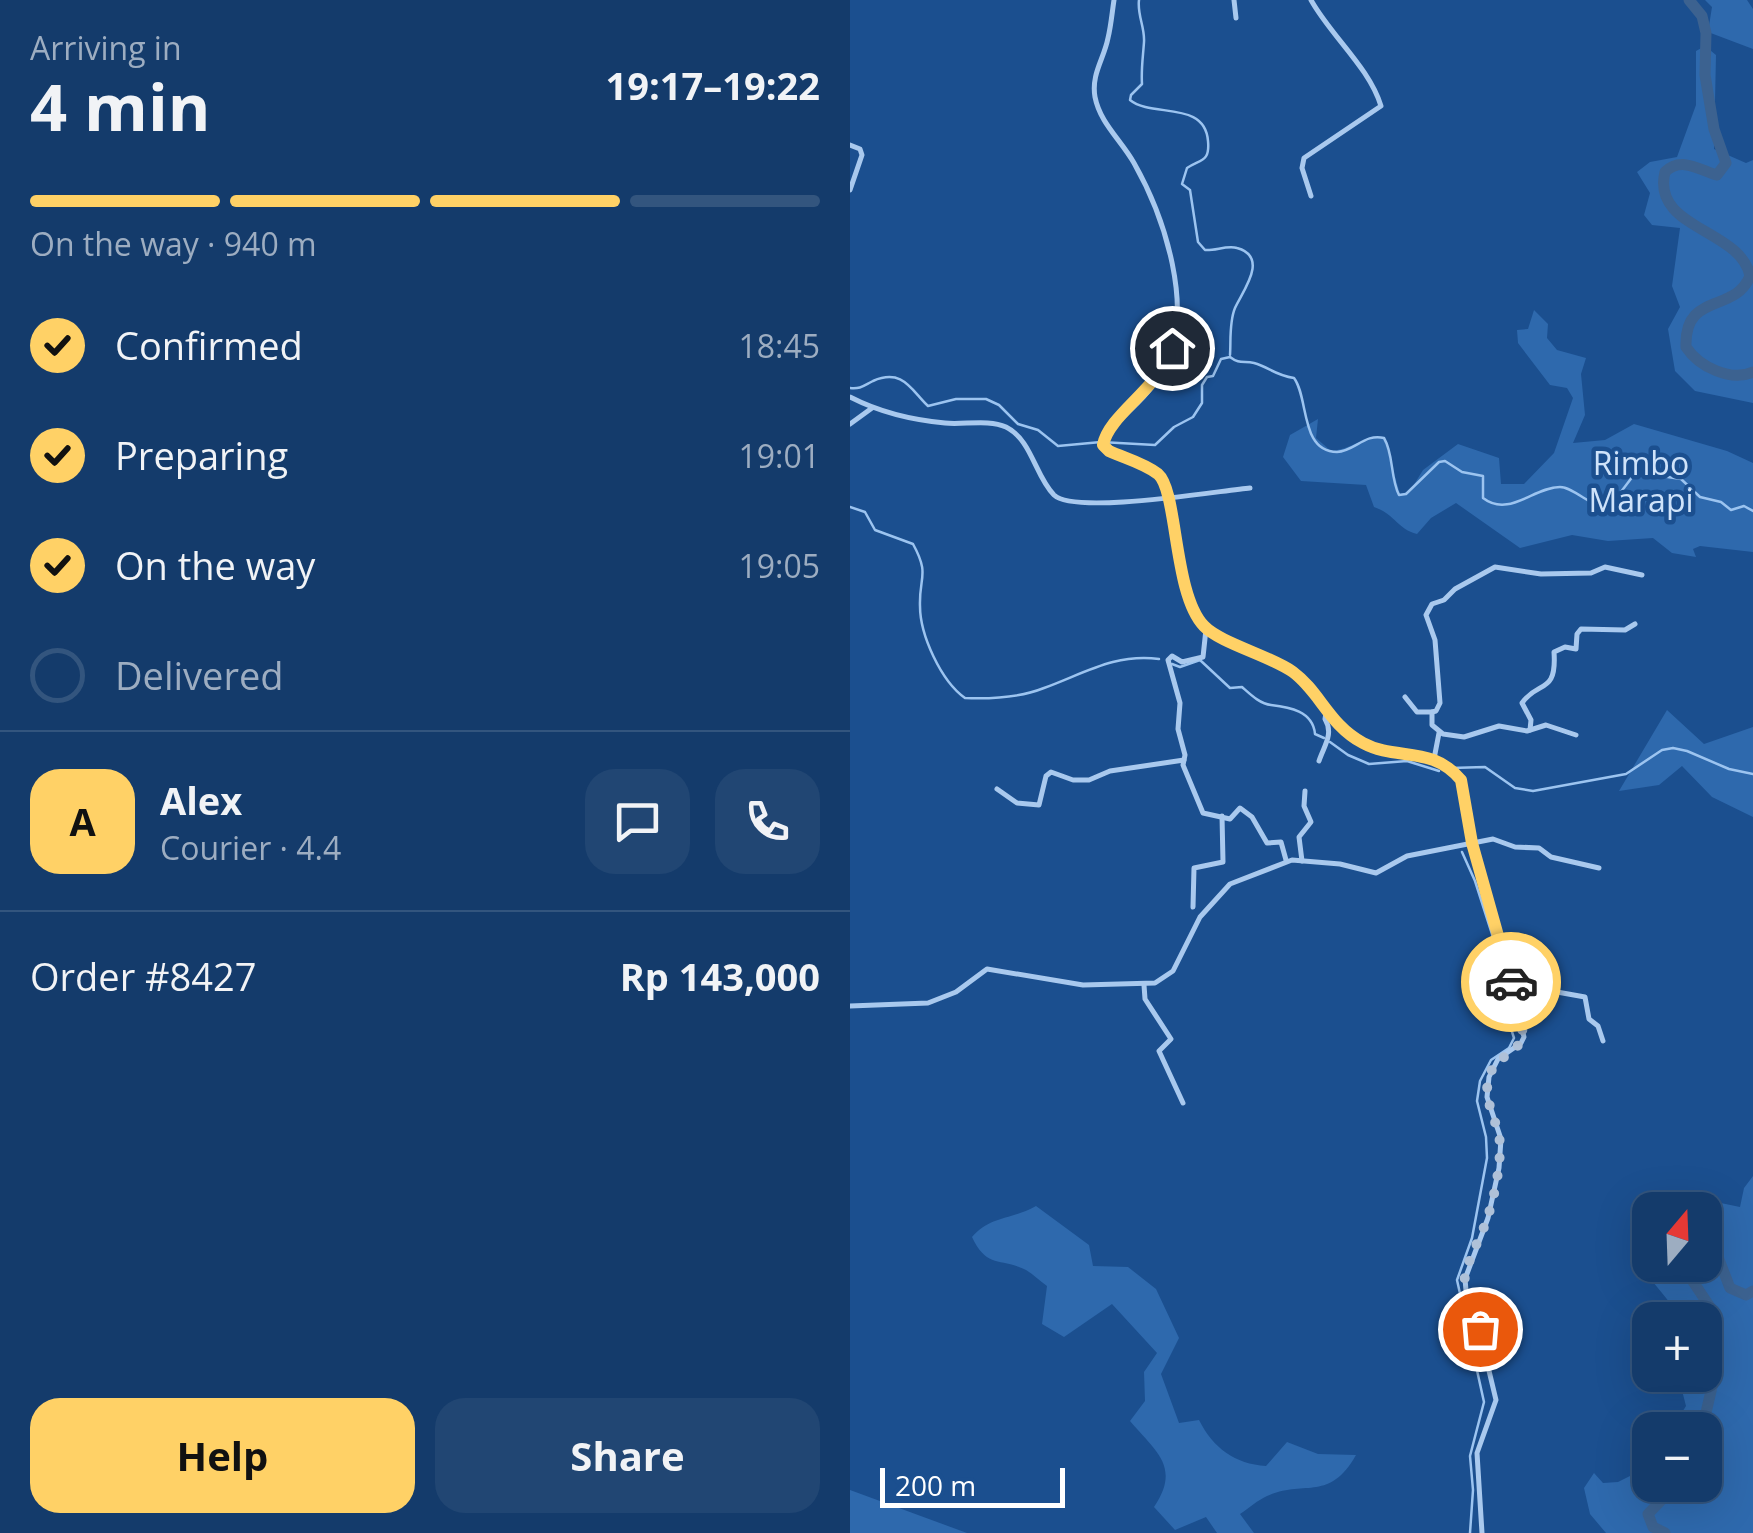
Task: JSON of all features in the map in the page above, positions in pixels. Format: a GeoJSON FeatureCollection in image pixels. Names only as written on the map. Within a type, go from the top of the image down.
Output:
{"type":"FeatureCollection","features":[{"type":"Feature","properties":{"kind":"street"},"geometry":{"type":"LineString","coordinates":[[1114,0],[1108,43],[1096,68],[1094,91],[1102,116],[1134,164],[1154,209],[1173,266],[1178,303],[1175,338],[1166,366],[1108,432],[1103,445],[1162,478],[1180,567],[1192,606],[1206,629],[1295,673],[1326,713],[1364,744],[1413,752],[1434,760],[1461,780],[1472,843],[1510,975],[1524,1037],[1522,1043],[1498,1059],[1489,1077],[1487,1097],[1501,1139],[1499,1168],[1488,1218],[1465,1279],[1467,1302],[1480,1329],[1496,1400],[1477,1452],[1482,1533]]}},
{"type":"Feature","properties":{"kind":"street"},"geometry":{"type":"LineString","coordinates":[[1234,0],[1236,18]]}},
{"type":"Feature","properties":{"kind":"street"},"geometry":{"type":"LineString","coordinates":[[1311,0],[1370,83],[1381,106],[1304,158],[1302,168],[1312,196]]}},
{"type":"Feature","properties":{"kind":"street"},"geometry":{"type":"LineString","coordinates":[[850,145],[860,149],[862,155],[850,190]]}},
{"type":"Feature","properties":{"kind":"street"},"geometry":{"type":"LineString","coordinates":[[850,397],[872,408],[939,422],[1005,426],[1021,440],[1052,492],[1065,500],[1126,503],[1250,488]]}},
{"type":"Feature","properties":{"kind":"street"},"geometry":{"type":"LineString","coordinates":[[850,424],[872,408]]}},
{"type":"Feature","properties":{"kind":"street"},"geometry":{"type":"LineString","coordinates":[[1405,697],[1417,712],[1436,711],[1440,703],[1435,640],[1426,615],[1432,604],[1495,567],[1541,574],[1592,574],[1605,567],[1642,575]]}},
{"type":"Feature","properties":{"kind":"street"},"geometry":{"type":"LineString","coordinates":[[1530,730],[1531,720],[1522,702],[1550,680],[1556,669],[1555,652],[1576,649],[1581,629],[1625,630],[1635,624]]}},
{"type":"Feature","properties":{"kind":"street"},"geometry":{"type":"LineString","coordinates":[[1206,629],[1202,658],[1182,662],[1172,656],[1168,660],[1180,703],[1178,729],[1184,760],[1200,808],[1205,814],[1230,819],[1240,808],[1252,817],[1267,844],[1281,842],[1286,860]]}},
{"type":"Feature","properties":{"kind":"street"},"geometry":{"type":"LineString","coordinates":[[1432,712],[1432,725],[1439,733],[1470,736],[1499,726],[1530,730],[1548,725],[1576,735]]}},
{"type":"Feature","properties":{"kind":"street"},"geometry":{"type":"LineString","coordinates":[[1319,761],[1330,729],[1326,713]]}},
{"type":"Feature","properties":{"kind":"street"},"geometry":{"type":"LineString","coordinates":[[1434,760],[1439,733]]}},
{"type":"Feature","properties":{"kind":"street"},"geometry":{"type":"LineString","coordinates":[[997,789],[1017,803],[1039,805],[1046,776],[1051,772],[1073,780],[1089,780],[1110,771],[1184,760]]}},
{"type":"Feature","properties":{"kind":"street"},"geometry":{"type":"LineString","coordinates":[[1302,860],[1299,838],[1311,822],[1304,806],[1306,791]]}},
{"type":"Feature","properties":{"kind":"street"},"geometry":{"type":"LineString","coordinates":[[1193,906],[1194,868],[1223,862],[1222,816]]}},
{"type":"Feature","properties":{"kind":"street"},"geometry":{"type":"LineString","coordinates":[[850,1006],[928,1003],[956,992],[987,968],[1083,985],[1144,985],[1162,980],[1173,971],[1200,917],[1226,886],[1286,860],[1343,864],[1376,872],[1407,856],[1496,839],[1599,868]]}},
{"type":"Feature","properties":{"kind":"street"},"geometry":{"type":"LineString","coordinates":[[1510,975],[1555,974],[1557,992],[1585,998],[1588,1019],[1598,1026],[1603,1041]]}},
{"type":"Feature","properties":{"kind":"street"},"geometry":{"type":"LineString","coordinates":[[1144,985],[1145,999],[1170,1039],[1159,1051],[1183,1103]]}},
{"type":"Feature","properties":{"kind":"green space"},"geometry":{"type":"Polygon","coordinates":[[[1705,0],[1747,0],[1753,9],[1753,49],[1708,32],[1712,7],[1705,0]]]}},
{"type":"Feature","properties":{"kind":"green space","name":"Rimbo Marapi"},"geometry":{"type":"Polygon","coordinates":[[[1705,46],[1716,55],[1714,149],[1746,163],[1753,160],[1753,403],[1695,391],[1675,371],[1668,329],[1680,307],[1672,286],[1680,228],[1652,225],[1644,215],[1650,193],[1637,172],[1650,162],[1677,157],[1696,105],[1696,51],[1705,46]]]}},
{"type":"Feature","properties":{"kind":"green space","name":"Rimbo Marapi"},"geometry":{"type":"Polygon","coordinates":[[[1534,310],[1548,324],[1547,338],[1557,350],[1586,358],[1581,374],[1585,415],[1573,443],[1605,440],[1634,424],[1727,451],[1753,463],[1753,552],[1700,546],[1693,549],[1696,557],[1672,553],[1653,538],[1608,541],[1572,535],[1520,548],[1456,503],[1431,518],[1417,534],[1374,507],[1366,485],[1301,481],[1283,457],[1290,435],[1318,419],[1316,438],[1331,451],[1384,438],[1400,494],[1410,491],[1423,470],[1458,444],[1499,458],[1501,484],[1524,484],[1554,453],[1573,398],[1567,388],[1550,385],[1518,343],[1517,330],[1528,329],[1534,310]]]}},
{"type":"Feature","properties":{"kind":"green space"},"geometry":{"type":"Polygon","coordinates":[[[1667,710],[1704,744],[1753,727],[1753,817],[1712,797],[1682,766],[1659,785],[1619,791],[1667,710]]]}},
{"type":"Feature","properties":{"kind":"green space"},"geometry":{"type":"Polygon","coordinates":[[[1753,1176],[1753,1533],[1606,1533],[1590,1514],[1584,1488],[1594,1473],[1603,1483],[1618,1482],[1632,1475],[1632,1502],[1722,1502],[1722,1412],[1682,1412],[1686,1406],[1682,1392],[1722,1392],[1722,1302],[1669,1302],[1653,1282],[1722,1282],[1722,1203],[1740,1207],[1744,1188],[1753,1176]]]}},
{"type":"Feature","properties":{"kind":"green space"},"geometry":{"type":"Polygon","coordinates":[[[1036,1206],[1089,1245],[1093,1266],[1128,1267],[1156,1289],[1179,1338],[1161,1374],[1179,1423],[1199,1420],[1218,1446],[1244,1462],[1266,1466],[1287,1442],[1318,1454],[1356,1455],[1346,1470],[1326,1485],[1280,1491],[1257,1502],[1240,1514],[1254,1533],[1217,1533],[1206,1517],[1175,1530],[1154,1507],[1165,1480],[1162,1460],[1130,1421],[1145,1401],[1144,1372],[1157,1353],[1112,1304],[1064,1337],[1042,1324],[1047,1286],[1026,1270],[989,1258],[972,1237],[986,1225],[1036,1206]]]}},
{"type":"Feature","properties":{"kind":"green space"},"geometry":{"type":"Polygon","coordinates":[[[850,1490],[967,1533],[850,1533],[850,1490]]]}},
{"type":"Feature","properties":{"kind":"waterway"},"geometry":{"type":"LineString","coordinates":[[1139,0],[1144,37],[1142,84],[1130,100],[1188,115],[1205,128],[1208,153],[1187,168],[1182,184],[1190,190],[1198,242],[1205,250],[1237,248],[1252,259],[1251,275],[1233,313],[1230,355]]}},
{"type":"Feature","properties":{"kind":"waterway"},"geometry":{"type":"LineString","coordinates":[[1689,0],[1702,16],[1706,33],[1705,75],[1714,129],[1726,163],[1717,175],[1691,166],[1671,167],[1665,172],[1664,191],[1683,218],[1731,248],[1743,260],[1750,276],[1743,288],[1693,318],[1686,347],[1716,371],[1735,375],[1753,372]]}},
{"type":"Feature","properties":{"kind":"waterway"},"geometry":{"type":"LineString","coordinates":[[1230,357],[1294,378],[1311,434],[1325,450],[1343,451],[1371,438],[1384,438],[1399,495],[1406,494],[1439,462],[1445,461],[1462,472],[1483,476],[1483,498],[1502,505],[1560,487],[1604,508],[1611,505],[1633,476],[1641,473],[1681,479],[1700,497],[1721,502],[1731,510],[1744,506],[1753,511]]}},
{"type":"Feature","properties":{"kind":"waterway"},"geometry":{"type":"LineString","coordinates":[[850,388],[892,377],[905,383],[928,406],[956,399],[986,399],[999,405],[1018,424],[1038,430],[1058,446],[1101,442],[1155,445],[1174,427],[1193,417],[1202,403],[1202,385],[1207,377],[1213,376],[1221,359],[1230,357]]}},
{"type":"Feature","properties":{"kind":"waterway"},"geometry":{"type":"LineString","coordinates":[[850,507],[865,512],[875,530],[913,544],[922,569],[920,606],[928,643],[948,681],[965,698],[1025,694],[1114,662],[1159,659]]}},
{"type":"Feature","properties":{"kind":"waterway"},"geometry":{"type":"LineString","coordinates":[[1172,664],[1180,667],[1200,660],[1230,688],[1242,687],[1263,703],[1305,715],[1315,734],[1324,738]]}},
{"type":"Feature","properties":{"kind":"waterway"},"geometry":{"type":"LineString","coordinates":[[1330,742],[1369,764],[1407,761],[1439,771]]}},
{"type":"Feature","properties":{"kind":"waterway"},"geometry":{"type":"LineString","coordinates":[[1451,768],[1485,767],[1515,788],[1533,791],[1626,774],[1662,750],[1673,748],[1753,774]]}},
{"type":"Feature","properties":{"kind":"waterway"},"geometry":{"type":"LineString","coordinates":[[1462,852],[1492,934],[1505,1010],[1514,1038],[1509,1048],[1491,1060],[1480,1081],[1477,1101],[1487,1158],[1472,1238],[1457,1280],[1484,1402],[1470,1456],[1470,1533]]}},
{"type":"Feature","properties":{"kind":"waterway"},"geometry":{"type":"LineString","coordinates":[[1722,1267],[1730,1288],[1746,1295],[1753,1291]]}},
{"type":"Feature","properties":{"kind":"waterway"},"geometry":{"type":"LineString","coordinates":[[1693,1282],[1710,1307],[1718,1334],[1710,1360],[1714,1378],[1706,1412]]}},
{"type":"Feature","properties":{"kind":"waterway"},"geometry":{"type":"LineString","coordinates":[[1660,1502],[1648,1514],[1653,1527],[1665,1533]]}},
{"type":"Feature","properties":{"kind":"way so far"},"geometry":{"type":"LineString","coordinates":[[1480,1329],[1464,1290],[1488,1218],[1499,1168],[1501,1139],[1487,1097],[1489,1077],[1498,1059],[1522,1043],[1524,1037],[1511,982]]}},
{"type":"Feature","properties":{"kind":"route"},"geometry":{"type":"LineString","coordinates":[[1172,348],[1162,373],[1108,432],[1103,445],[1162,478],[1180,567],[1192,606],[1206,629],[1295,673],[1338,725],[1364,744],[1424,755],[1461,780],[1472,843],[1511,982]]}}]}
